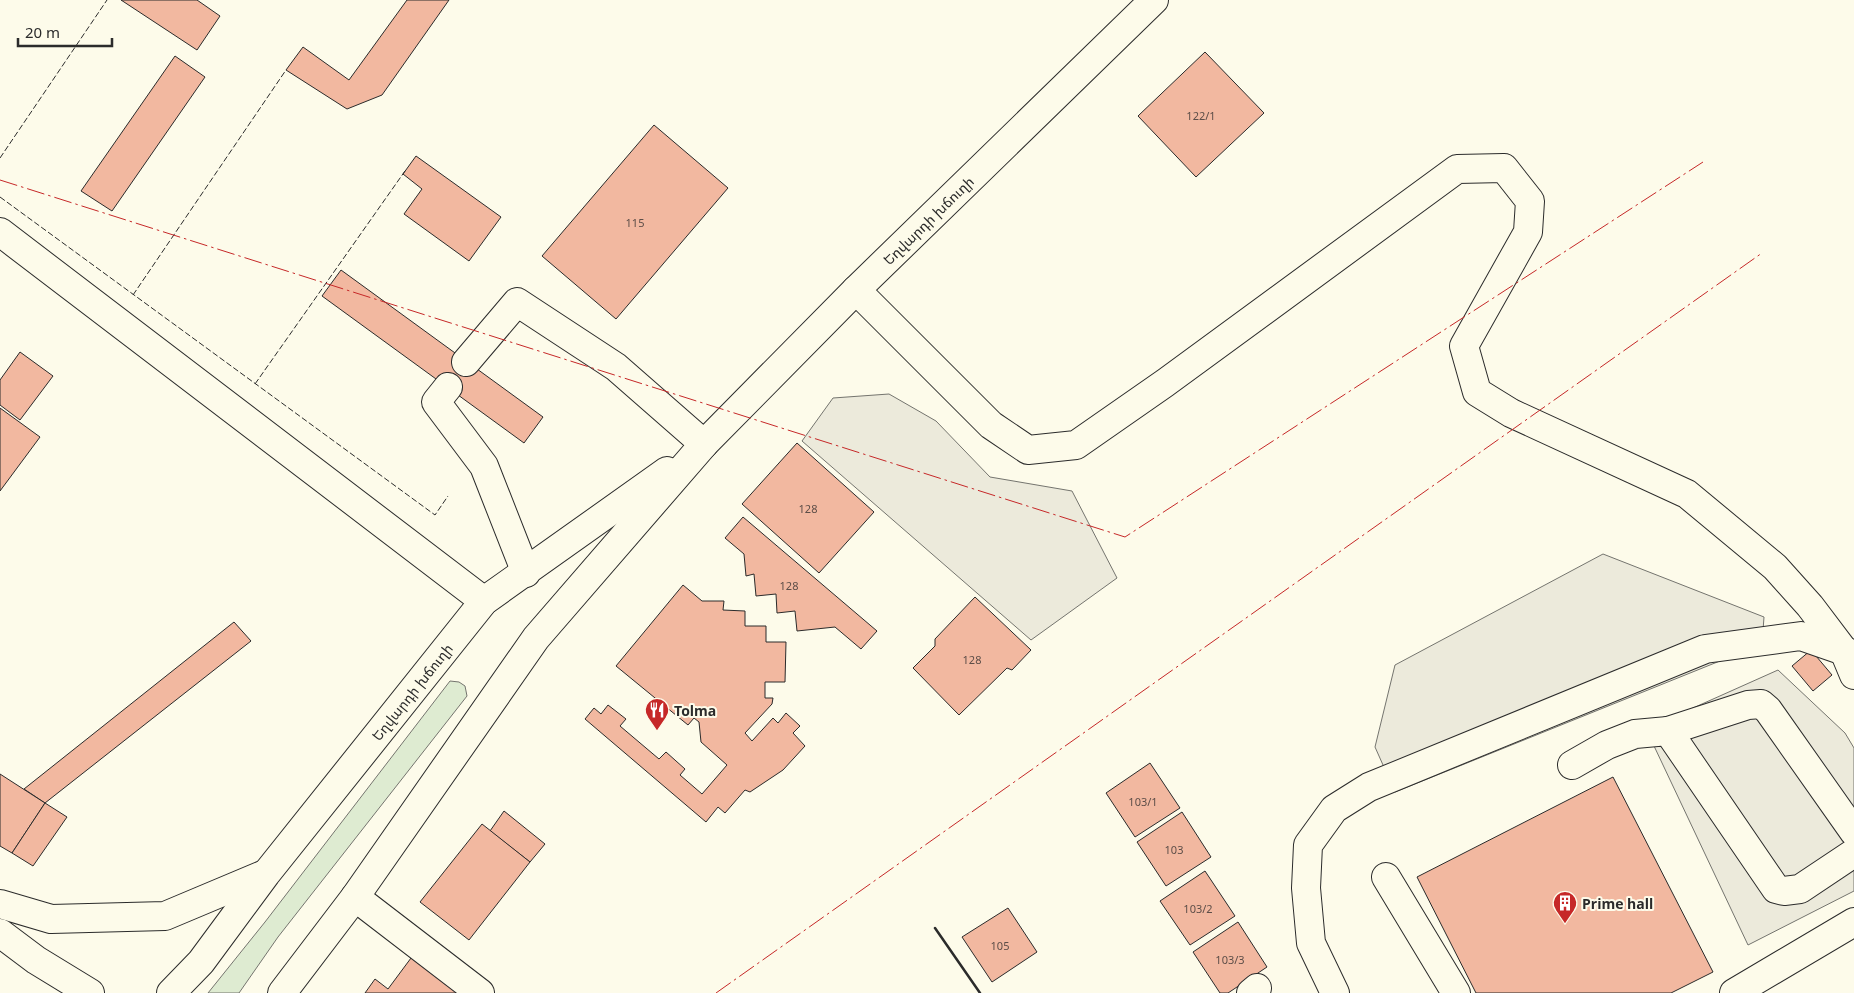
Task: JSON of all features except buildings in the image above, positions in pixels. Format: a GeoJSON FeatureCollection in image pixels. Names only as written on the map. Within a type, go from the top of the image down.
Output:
{"type":"FeatureCollection","features":[{"type":"Feature","properties":{"kind":"main road","name":"Եղվարդի խճուղի"},"geometry":{"type":"LineString","coordinates":[[282,993],[355,897],[536,638],[704,444],[856,290],[1154,0]]}},
{"type":"Feature","properties":{"kind":"main road"},"geometry":{"type":"LineString","coordinates":[[856,290],[991,426],[1028,450],[1076,445],[1165,383],[1457,169],[1504,168],[1530,201],[1528,232],[1464,346],[1477,392],[1511,413],[1688,494],[1775,567],[1810,606],[1851,660]]}},
{"type":"Feature","properties":{"kind":"main road"},"geometry":{"type":"LineString","coordinates":[[0,232],[484,601]]}},
{"type":"Feature","properties":{"kind":"main road"},"geometry":{"type":"LineString","coordinates":[[466,362],[517,302],[616,368],[704,444]]}},
{"type":"Feature","properties":{"kind":"main road"},"geometry":{"type":"LineString","coordinates":[[448,387],[436,402],[484,466],[526,573]]}},
{"type":"Feature","properties":{"kind":"main road","name":"Եղվարդի խճուղի"},"geometry":{"type":"LineString","coordinates":[[171,993],[201,962],[266,874],[484,601],[526,573],[704,444]]}},
{"type":"Feature","properties":{"kind":"main road"},"geometry":{"type":"LineString","coordinates":[[1335,993],[1311,943],[1306,888],[1308,845],[1334,810],[1341,805],[1369,787],[1704,648],[1800,636],[1851,660]]}},
{"type":"Feature","properties":{"kind":"main road"},"geometry":{"type":"LineString","coordinates":[[1572,765],[1607,745],[1635,734],[1668,731],[1748,705],[1761,704],[1768,710],[1854,832]]}},
{"type":"Feature","properties":{"kind":"main road"},"geometry":{"type":"LineString","coordinates":[[1668,731],[1776,889],[1784,891],[1800,889],[1854,853]]}},
{"type":"Feature","properties":{"kind":"main road"},"geometry":{"type":"LineString","coordinates":[[0,904],[51,919],[165,916],[266,874]]}},
{"type":"Feature","properties":{"kind":"main road"},"geometry":{"type":"LineString","coordinates":[[1386,877],[1456,993]]}},
{"type":"Feature","properties":{"kind":"main road"},"geometry":{"type":"LineString","coordinates":[[355,897],[480,993]]}},
{"type":"Feature","properties":{"kind":"main road"},"geometry":{"type":"LineString","coordinates":[[1734,993],[1854,922]]}},
{"type":"Feature","properties":{"kind":"main road"},"geometry":{"type":"LineString","coordinates":[[0,933],[36,960],[90,993]]}},
{"type":"Feature","properties":{"kind":"green space"},"geometry":{"type":"Polygon","coordinates":[[[450,681],[459,682],[465,686],[467,696],[278,937],[239,993],[208,993],[265,922],[450,681]]]}},
{"type":"Feature","properties":{"kind":"shaded area"},"geometry":{"type":"Polygon","coordinates":[[[889,394],[936,421],[990,477],[1072,491],[1117,578],[1031,640],[802,441],[833,398],[889,394]]]}},
{"type":"Feature","properties":{"kind":"shaded area"},"geometry":{"type":"Polygon","coordinates":[[[1603,554],[1764,617],[1762,644],[1395,792],[1375,747],[1395,665],[1603,554]]]}},
{"type":"Feature","properties":{"kind":"shaded area"},"geometry":{"type":"Polygon","coordinates":[[[1778,670],[1845,733],[1854,748],[1854,891],[1748,945],[1646,729],[1778,670]]]}},
{"type":"Feature","properties":{"kind":"fence"},"geometry":{"type":"LineString","coordinates":[[0,158],[107,0]]}},
{"type":"Feature","properties":{"kind":"fence"},"geometry":{"type":"LineString","coordinates":[[133,295],[286,70]]}},
{"type":"Feature","properties":{"kind":"fence"},"geometry":{"type":"LineString","coordinates":[[255,384],[405,171]]}},
{"type":"Feature","properties":{"kind":"fence"},"geometry":{"type":"LineString","coordinates":[[0,197],[435,515],[448,496]]}},
{"type":"Feature","properties":{"kind":"wall"},"geometry":{"type":"LineString","coordinates":[[935,928],[980,993]]}},
{"type":"Feature","properties":{"kind":"power"},"geometry":{"type":"LineString","coordinates":[[0,180],[1125,537],[1703,162]]}},
{"type":"Feature","properties":{"kind":"power"},"geometry":{"type":"LineString","coordinates":[[716,993],[1762,253]]}},
{"type":"Feature","properties":{"kind":"place","name":"Tolma"},"geometry":{"type":"Point","coordinates":[657,731]}},
{"type":"Feature","properties":{"kind":"place","name":"Prime hall"},"geometry":{"type":"Point","coordinates":[1565,924]}}]}
